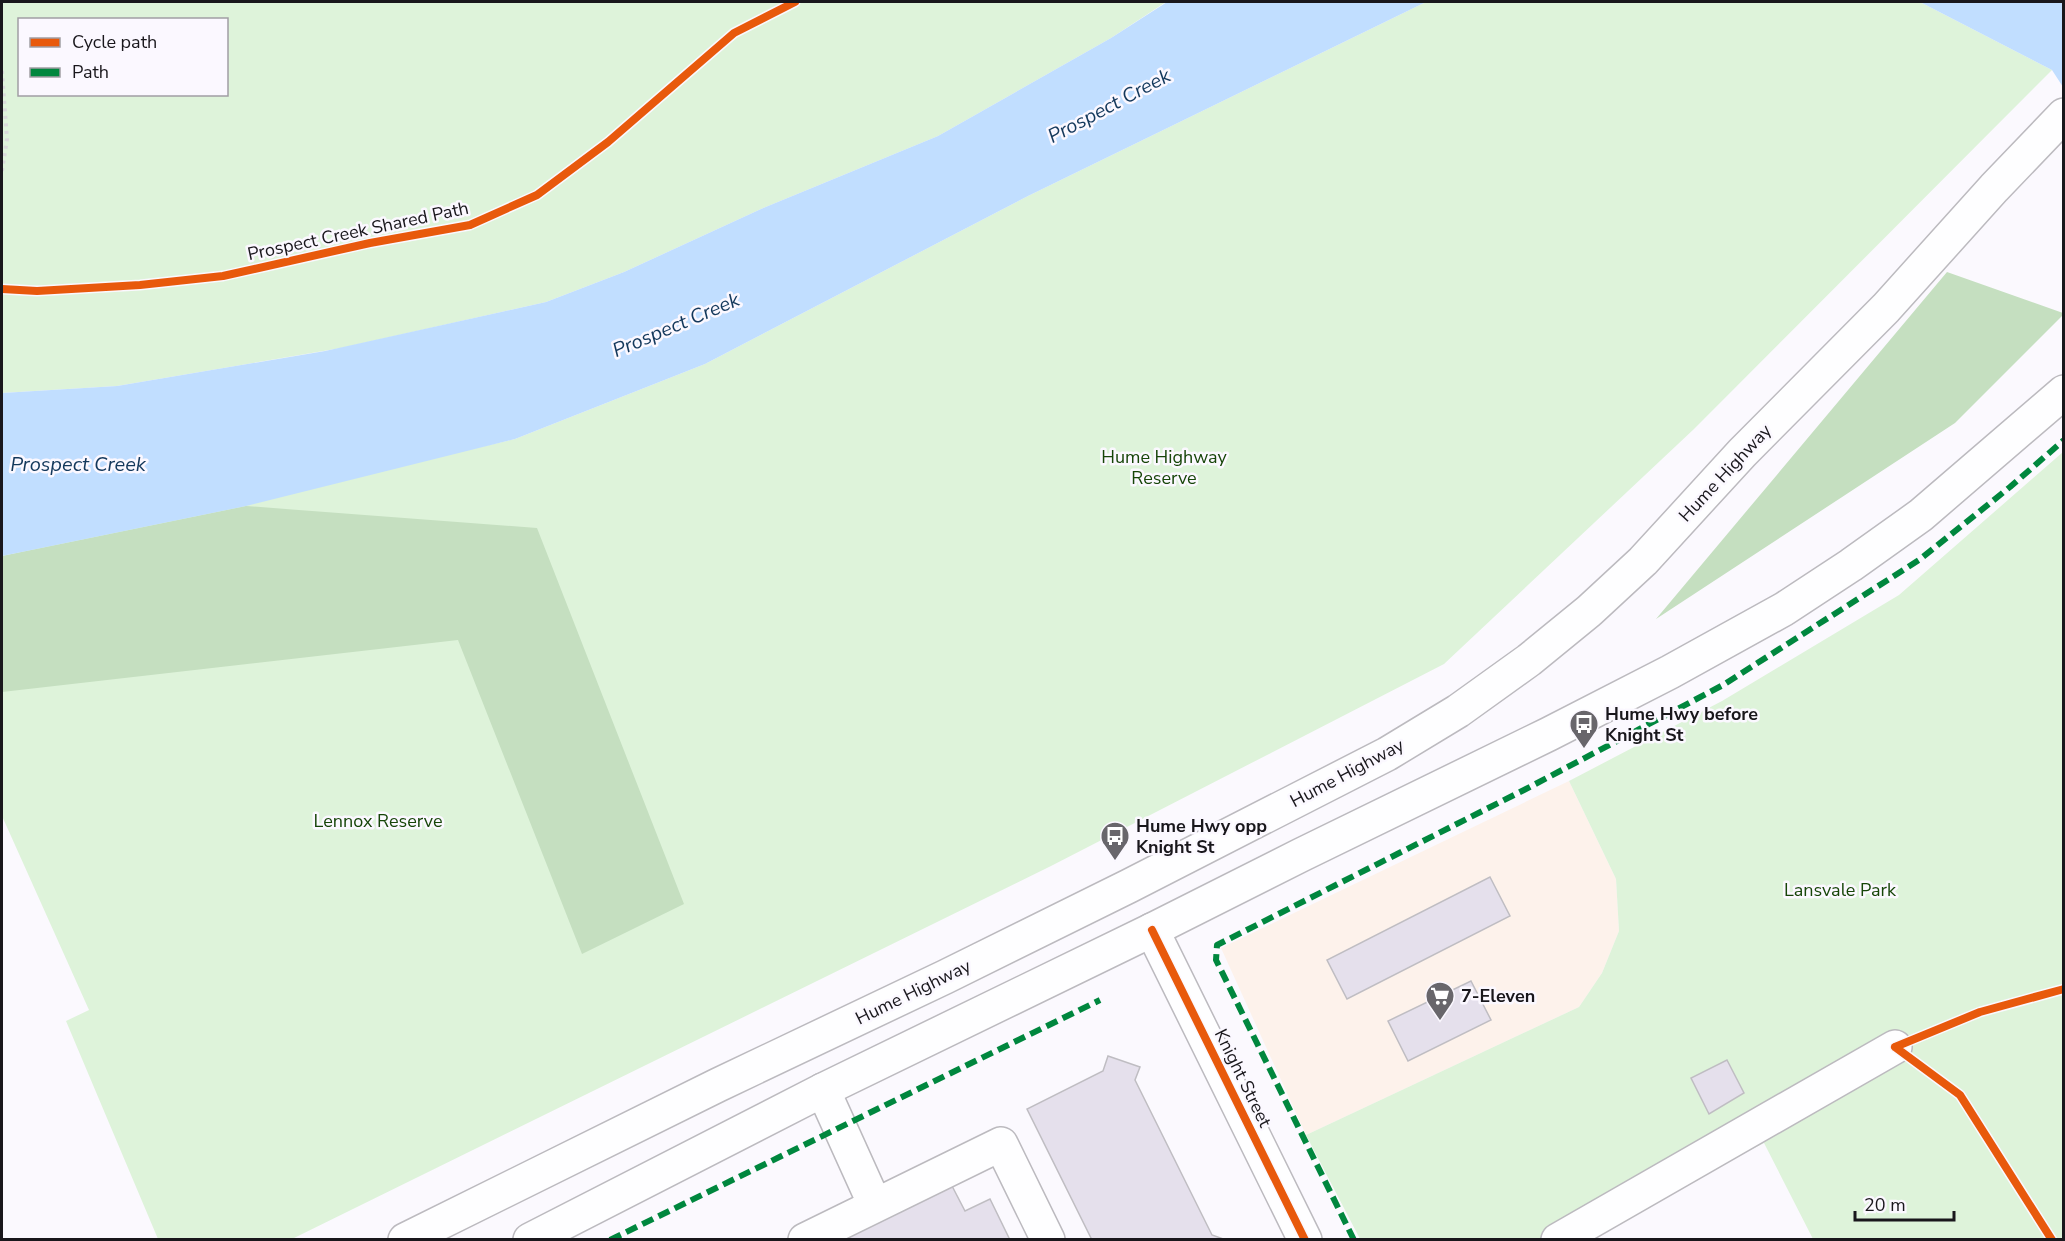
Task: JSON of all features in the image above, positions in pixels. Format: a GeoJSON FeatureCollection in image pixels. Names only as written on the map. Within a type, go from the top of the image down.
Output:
{"type":"FeatureCollection","features":[{"type":"Feature","properties":{"kind":"main road","name":"Hume Highway"},"geometry":{"type":"LineString","coordinates":[[405,1239],[1129,886],[1387,754],[1458,711],[1529,660],[1589,611],[1643,561],[1742,453],[1887,308],[1994,188],[2064,115]]}},
{"type":"Feature","properties":{"kind":"main road"},"geometry":{"type":"LineString","coordinates":[[530,1239],[823,1090],[1152,930],[1670,672],[1784,609],[1851,566],[1921,515],[2064,392]]}},
{"type":"Feature","properties":{"kind":"main road","name":"Knight Street"},"geometry":{"type":"LineString","coordinates":[[1152,930],[1305,1239]]}},
{"type":"Feature","properties":{"kind":"main road"},"geometry":{"type":"LineString","coordinates":[[1558,1239],[1895,1047]]}},
{"type":"Feature","properties":{"kind":"main road"},"geometry":{"type":"LineString","coordinates":[[823,1090],[875,1205]]}},
{"type":"Feature","properties":{"kind":"main road"},"geometry":{"type":"LineString","coordinates":[[805,1239],[1001,1144],[1048,1239]]}},
{"type":"Feature","properties":{"kind":"path"},"geometry":{"type":"LineString","coordinates":[[2,71],[7,139],[2,171]]}},
{"type":"Feature","properties":{"kind":"shaded area","name":"7-Eleven"},"geometry":{"type":"Polygon","coordinates":[[[1569,781],[1616,879],[1619,931],[1602,973],[1579,1007],[1306,1135],[1221,948],[1569,781]]]}},
{"type":"Feature","properties":{"kind":"green space"},"geometry":{"type":"Polygon","coordinates":[[[2,2],[1166,2],[1111,38],[938,136],[761,209],[624,272],[546,302],[341,348],[117,386],[2,393],[2,2]]]}},
{"type":"Feature","properties":{"kind":"green space"},"geometry":{"type":"Polygon","coordinates":[[[1426,2],[1920,2],[2052,70],[1694,429],[1444,664],[1051,866],[292,1239],[158,1239],[66,1021],[89,1010],[2,816],[2,556],[515,439],[705,364],[1028,196],[1426,2]]]}},
{"type":"Feature","properties":{"kind":"green space"},"geometry":{"type":"Polygon","coordinates":[[[1947,272],[2063,313],[2063,315],[1955,423],[1656,619],[1947,272]]]}},
{"type":"Feature","properties":{"kind":"green space","name":"Lansvale Park"},"geometry":{"type":"Polygon","coordinates":[[[2063,452],[2063,1239],[1813,1239],[1764,1143],[1578,1239],[1360,1239],[1306,1135],[1579,1007],[1602,973],[1619,931],[1616,879],[1569,781],[1722,701],[1899,595],[2063,452]]]}},
{"type":"Feature","properties":{"kind":"green space"},"geometry":{"type":"Polygon","coordinates":[[[246,506],[537,528],[684,904],[582,954],[458,640],[2,692],[2,556],[246,506]]]}},
{"type":"Feature","properties":{"kind":"water","name":"Prospect Creek"},"geometry":{"type":"Polygon","coordinates":[[[1167,2],[1426,2],[1028,196],[705,364],[515,439],[246,506],[2,556],[2,393],[117,386],[325,351],[546,302],[624,272],[761,209],[938,136],[1111,38],[1167,2]]]}},
{"type":"Feature","properties":{"kind":"water"},"geometry":{"type":"Polygon","coordinates":[[[1920,2],[2063,2],[2063,87],[2052,70],[1920,2]]]}},
{"type":"Feature","properties":{"kind":"building"},"geometry":{"type":"Polygon","coordinates":[[[1490,877],[1510,916],[1347,999],[1327,960],[1490,877]]]}},
{"type":"Feature","properties":{"kind":"building","name":"7-Eleven"},"geometry":{"type":"Polygon","coordinates":[[[1471,981],[1491,1020],[1408,1061],[1388,1021],[1471,981]]]}},
{"type":"Feature","properties":{"kind":"building"},"geometry":{"type":"Polygon","coordinates":[[[1108,1056],[1140,1067],[1135,1080],[1212,1235],[1226,1240],[1092,1240],[1027,1109],[1103,1071],[1108,1056]]]}},
{"type":"Feature","properties":{"kind":"building"},"geometry":{"type":"Polygon","coordinates":[[[1727,1060],[1744,1093],[1709,1114],[1691,1078],[1727,1060]]]}},
{"type":"Feature","properties":{"kind":"building"},"geometry":{"type":"Polygon","coordinates":[[[951,1184],[965,1211],[990,1199],[1010,1240],[843,1240],[951,1184]]]}},
{"type":"Feature","properties":{"kind":"marked path"},"geometry":{"type":"LineString","coordinates":[[1354,1240],[1216,960],[1217,945],[1524,790],[1723,685],[1919,560],[2064,440]]}},
{"type":"Feature","properties":{"kind":"marked path"},"geometry":{"type":"LineString","coordinates":[[610,1240],[1100,1000]]}},
{"type":"Feature","properties":{"kind":"cycle path","name":"Prospect Creek Shared Path"},"geometry":{"type":"LineString","coordinates":[[2,289],[37,291],[140,285],[223,276],[370,243],[470,225],[537,195],[608,142],[734,33],[795,2]]}},
{"type":"Feature","properties":{"kind":"cycle path"},"geometry":{"type":"LineString","coordinates":[[1152,930],[1305,1240]]}},
{"type":"Feature","properties":{"kind":"cycle path"},"geometry":{"type":"LineString","coordinates":[[1895,1047],[1980,1012],[2064,989]]}},
{"type":"Feature","properties":{"kind":"cycle path"},"geometry":{"type":"LineString","coordinates":[[1895,1047],[1960,1095],[2052,1240]]}},
{"type":"Feature","properties":{"kind":"place","name":"Hume Hwy before Knight St"},"geometry":{"type":"Point","coordinates":[1584,750]}},
{"type":"Feature","properties":{"kind":"place","name":"Hume Hwy opp Knight St"},"geometry":{"type":"Point","coordinates":[1115,862]}},
{"type":"Feature","properties":{"kind":"place","name":"7-Eleven"},"geometry":{"type":"Point","coordinates":[1440,1022]}},
{"type":"Feature","properties":{"kind":"park label","name":"Hume Highway Reserve"},"geometry":{"type":"Point","coordinates":[1164,467]}},
{"type":"Feature","properties":{"kind":"park label","name":"Lennox Reserve"},"geometry":{"type":"Point","coordinates":[378,821]}}]}
